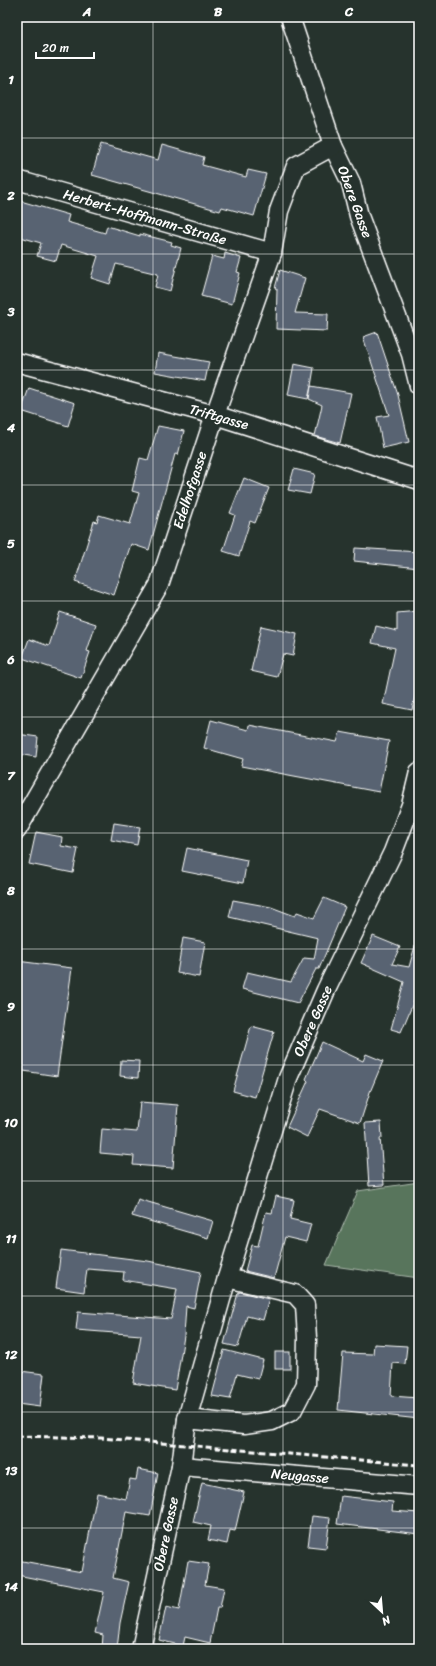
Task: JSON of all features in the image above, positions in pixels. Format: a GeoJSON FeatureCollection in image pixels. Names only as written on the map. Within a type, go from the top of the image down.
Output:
{"type":"FeatureCollection","features":[{"type":"Feature","properties":{"kind":"street","name":"Obere Gasse"},"geometry":{"type":"LineString","coordinates":[[290,17],[333,146],[351,183],[359,216],[411,354],[419,386]]}},
{"type":"Feature","properties":{"kind":"street","name":"Edelhofgasse"},"geometry":{"type":"LineString","coordinates":[[17,830],[159,586],[215,415],[272,253],[279,211],[296,166],[333,146]]}},
{"type":"Feature","properties":{"kind":"street","name":"Herbert-Hoffmann-Straße"},"geometry":{"type":"LineString","coordinates":[[17,180],[272,253]]}},
{"type":"Feature","properties":{"kind":"street","name":"Triftgasse"},"geometry":{"type":"LineString","coordinates":[[17,364],[20,363],[215,415],[419,480]]}},
{"type":"Feature","properties":{"kind":"street","name":"Obere Gasse"},"geometry":{"type":"LineString","coordinates":[[141,1649],[181,1466],[187,1419],[227,1278],[288,1078],[326,990],[393,852],[411,805],[419,772]]}},
{"type":"Feature","properties":{"kind":"street"},"geometry":{"type":"LineString","coordinates":[[187,1419],[244,1425],[272,1421],[292,1411],[306,1384],[307,1338],[305,1305],[295,1294],[227,1278]]}},
{"type":"Feature","properties":{"kind":"street","name":"Neugasse"},"geometry":{"type":"LineString","coordinates":[[181,1466],[419,1486]]}},
{"type":"Feature","properties":{"kind":"green space"},"geometry":{"type":"Polygon","coordinates":[[[419,1182],[419,1278],[326,1265],[358,1191],[419,1182]]]}},
{"type":"Feature","properties":{"kind":"building"},"geometry":{"type":"Polygon","coordinates":[[[101,144],[158,160],[162,145],[204,157],[202,165],[246,177],[248,170],[266,174],[254,216],[222,207],[220,211],[92,175],[101,144]]]}},
{"type":"Feature","properties":{"kind":"building"},"geometry":{"type":"Polygon","coordinates":[[[17,200],[69,215],[67,222],[105,233],[107,226],[140,236],[140,234],[172,242],[171,245],[181,248],[170,291],[155,287],[158,274],[116,264],[110,284],[91,278],[98,256],[61,245],[56,261],[37,256],[41,243],[17,236],[17,200]]]}},
{"type":"Feature","properties":{"kind":"building"},"geometry":{"type":"Polygon","coordinates":[[[225,253],[241,258],[237,272],[240,273],[232,304],[201,296],[212,256],[224,259],[225,253]]]}},
{"type":"Feature","properties":{"kind":"building"},"geometry":{"type":"Polygon","coordinates":[[[280,270],[305,278],[295,313],[328,314],[327,331],[276,329],[277,289],[275,288],[280,270]]]}},
{"type":"Feature","properties":{"kind":"building"},"geometry":{"type":"Polygon","coordinates":[[[377,332],[398,395],[409,442],[383,448],[377,417],[389,415],[363,337],[377,332]]]}},
{"type":"Feature","properties":{"kind":"building"},"geometry":{"type":"Polygon","coordinates":[[[158,353],[209,362],[205,381],[155,372],[158,353]]]}},
{"type":"Feature","properties":{"kind":"building"},"geometry":{"type":"Polygon","coordinates":[[[294,364],[314,368],[308,399],[288,395],[294,364]]]}},
{"type":"Feature","properties":{"kind":"building"},"geometry":{"type":"Polygon","coordinates":[[[311,386],[351,393],[340,443],[315,436],[322,405],[309,399],[311,386]]]}},
{"type":"Feature","properties":{"kind":"building"},"geometry":{"type":"Polygon","coordinates":[[[29,388],[75,403],[68,426],[21,411],[29,388]]]}},
{"type":"Feature","properties":{"kind":"building"},"geometry":{"type":"Polygon","coordinates":[[[158,426],[184,431],[178,455],[175,454],[149,550],[131,544],[114,595],[75,582],[94,521],[97,522],[99,515],[130,524],[139,493],[132,491],[140,458],[148,460],[158,426]]]}},
{"type":"Feature","properties":{"kind":"building"},"geometry":{"type":"Polygon","coordinates":[[[294,469],[315,474],[310,494],[288,490],[294,469]]]}},
{"type":"Feature","properties":{"kind":"building"},"geometry":{"type":"Polygon","coordinates":[[[244,478],[269,488],[255,523],[250,521],[239,556],[223,551],[235,515],[230,513],[244,478]]]}},
{"type":"Feature","properties":{"kind":"building"},"geometry":{"type":"Polygon","coordinates":[[[355,548],[419,552],[419,568],[354,561],[355,548]]]}},
{"type":"Feature","properties":{"kind":"building"},"geometry":{"type":"Polygon","coordinates":[[[419,611],[419,678],[412,710],[383,704],[395,648],[372,643],[376,626],[397,631],[397,613],[419,611]]]}},
{"type":"Feature","properties":{"kind":"building"},"geometry":{"type":"Polygon","coordinates":[[[60,612],[96,624],[87,651],[90,652],[81,678],[22,658],[29,639],[49,646],[60,612]]]}},
{"type":"Feature","properties":{"kind":"building"},"geometry":{"type":"Polygon","coordinates":[[[261,626],[297,634],[293,656],[283,654],[277,677],[251,671],[261,626]]]}},
{"type":"Feature","properties":{"kind":"building"},"geometry":{"type":"Polygon","coordinates":[[[211,720],[248,730],[249,725],[337,742],[340,732],[389,741],[379,792],[241,766],[243,759],[204,748],[211,720]]]}},
{"type":"Feature","properties":{"kind":"building"},"geometry":{"type":"Polygon","coordinates":[[[17,734],[38,737],[36,757],[17,754],[17,734]]]}},
{"type":"Feature","properties":{"kind":"building"},"geometry":{"type":"Polygon","coordinates":[[[114,823],[140,827],[137,845],[111,840],[114,823]]]}},
{"type":"Feature","properties":{"kind":"building"},"geometry":{"type":"Polygon","coordinates":[[[36,832],[62,837],[61,846],[78,849],[73,873],[29,864],[36,832]]]}},
{"type":"Feature","properties":{"kind":"building"},"geometry":{"type":"Polygon","coordinates":[[[187,848],[247,860],[243,883],[182,871],[187,848]]]}},
{"type":"Feature","properties":{"kind":"building"},"geometry":{"type":"Polygon","coordinates":[[[324,898],[345,907],[319,969],[316,969],[298,1003],[242,989],[247,972],[291,982],[304,958],[314,959],[318,938],[229,917],[233,900],[271,907],[295,916],[297,912],[314,918],[324,898]]]}},
{"type":"Feature","properties":{"kind":"building"},"geometry":{"type":"Polygon","coordinates":[[[373,936],[400,947],[392,964],[409,967],[415,946],[419,947],[419,989],[401,1032],[391,1029],[404,982],[361,963],[373,936]]]}},
{"type":"Feature","properties":{"kind":"building"},"geometry":{"type":"Polygon","coordinates":[[[183,938],[205,942],[199,977],[177,973],[183,938]]]}},
{"type":"Feature","properties":{"kind":"building"},"geometry":{"type":"Polygon","coordinates":[[[17,961],[72,968],[57,1076],[17,1070],[17,961]]]}},
{"type":"Feature","properties":{"kind":"building"},"geometry":{"type":"Polygon","coordinates":[[[251,1026],[274,1032],[255,1097],[233,1091],[251,1026]]]}},
{"type":"Feature","properties":{"kind":"building"},"geometry":{"type":"Polygon","coordinates":[[[322,1042],[363,1061],[366,1054],[383,1061],[370,1092],[360,1123],[320,1109],[307,1137],[287,1127],[308,1081],[306,1079],[322,1042]]]}},
{"type":"Feature","properties":{"kind":"building"},"geometry":{"type":"Polygon","coordinates":[[[121,1060],[139,1061],[138,1078],[120,1076],[121,1060]]]}},
{"type":"Feature","properties":{"kind":"building"},"geometry":{"type":"Polygon","coordinates":[[[140,1102],[178,1105],[173,1168],[133,1165],[134,1156],[100,1153],[102,1129],[137,1132],[140,1102]]]}},
{"type":"Feature","properties":{"kind":"building"},"geometry":{"type":"Polygon","coordinates":[[[381,1122],[382,1138],[380,1138],[384,1185],[369,1186],[365,1123],[381,1122]]]}},
{"type":"Feature","properties":{"kind":"building"},"geometry":{"type":"Polygon","coordinates":[[[276,1196],[294,1200],[290,1219],[311,1224],[306,1242],[285,1237],[274,1278],[245,1271],[252,1245],[258,1246],[266,1212],[272,1213],[276,1196]]]}},
{"type":"Feature","properties":{"kind":"building"},"geometry":{"type":"Polygon","coordinates":[[[138,1199],[213,1221],[208,1238],[132,1216],[138,1199]]]}},
{"type":"Feature","properties":{"kind":"building"},"geometry":{"type":"Polygon","coordinates":[[[61,1250],[148,1261],[201,1272],[194,1308],[186,1306],[184,1336],[175,1390],[133,1383],[141,1335],[76,1330],[78,1312],[171,1319],[177,1289],[123,1280],[124,1272],[87,1269],[84,1292],[56,1288],[61,1250]]]}},
{"type":"Feature","properties":{"kind":"building"},"geometry":{"type":"Polygon","coordinates":[[[240,1292],[269,1299],[263,1320],[247,1316],[238,1347],[224,1344],[238,1293],[240,1292]]]}},
{"type":"Feature","properties":{"kind":"building"},"geometry":{"type":"Polygon","coordinates":[[[374,1344],[407,1346],[405,1364],[393,1363],[391,1396],[419,1398],[419,1419],[338,1410],[343,1353],[373,1354],[374,1344]]]}},
{"type":"Feature","properties":{"kind":"building"},"geometry":{"type":"Polygon","coordinates":[[[224,1350],[263,1360],[258,1379],[237,1374],[230,1399],[212,1396],[224,1350]]]}},
{"type":"Feature","properties":{"kind":"building"},"geometry":{"type":"Polygon","coordinates":[[[275,1352],[290,1352],[290,1369],[275,1369],[275,1352]]]}},
{"type":"Feature","properties":{"kind":"building"},"geometry":{"type":"Polygon","coordinates":[[[20,1371],[44,1374],[40,1407],[17,1404],[20,1371]]]}},
{"type":"Feature","properties":{"kind":"building"},"geometry":{"type":"Polygon","coordinates":[[[138,1469],[158,1473],[150,1516],[126,1512],[113,1578],[129,1582],[120,1623],[117,1649],[102,1649],[103,1635],[95,1633],[104,1592],[17,1575],[17,1560],[82,1572],[97,1493],[126,1499],[130,1479],[136,1480],[138,1469]]]}},
{"type":"Feature","properties":{"kind":"building"},"geometry":{"type":"Polygon","coordinates":[[[202,1483],[244,1492],[235,1531],[230,1530],[227,1544],[208,1540],[211,1526],[193,1522],[202,1483]]]}},
{"type":"Feature","properties":{"kind":"building"},"geometry":{"type":"Polygon","coordinates":[[[341,1496],[393,1502],[392,1511],[419,1513],[419,1534],[337,1524],[341,1496]]]}},
{"type":"Feature","properties":{"kind":"building"},"geometry":{"type":"Polygon","coordinates":[[[312,1516],[330,1518],[326,1548],[308,1546],[312,1516]]]}},
{"type":"Feature","properties":{"kind":"building"},"geometry":{"type":"Polygon","coordinates":[[[188,1561],[209,1564],[205,1585],[224,1588],[220,1608],[217,1608],[210,1643],[185,1637],[183,1646],[159,1640],[166,1607],[179,1610],[188,1561]]]}},
{"type":"Feature","properties":{"kind":"railway"},"geometry":{"type":"LineString","coordinates":[[17,1436],[101,1438],[419,1465]]}}]}
